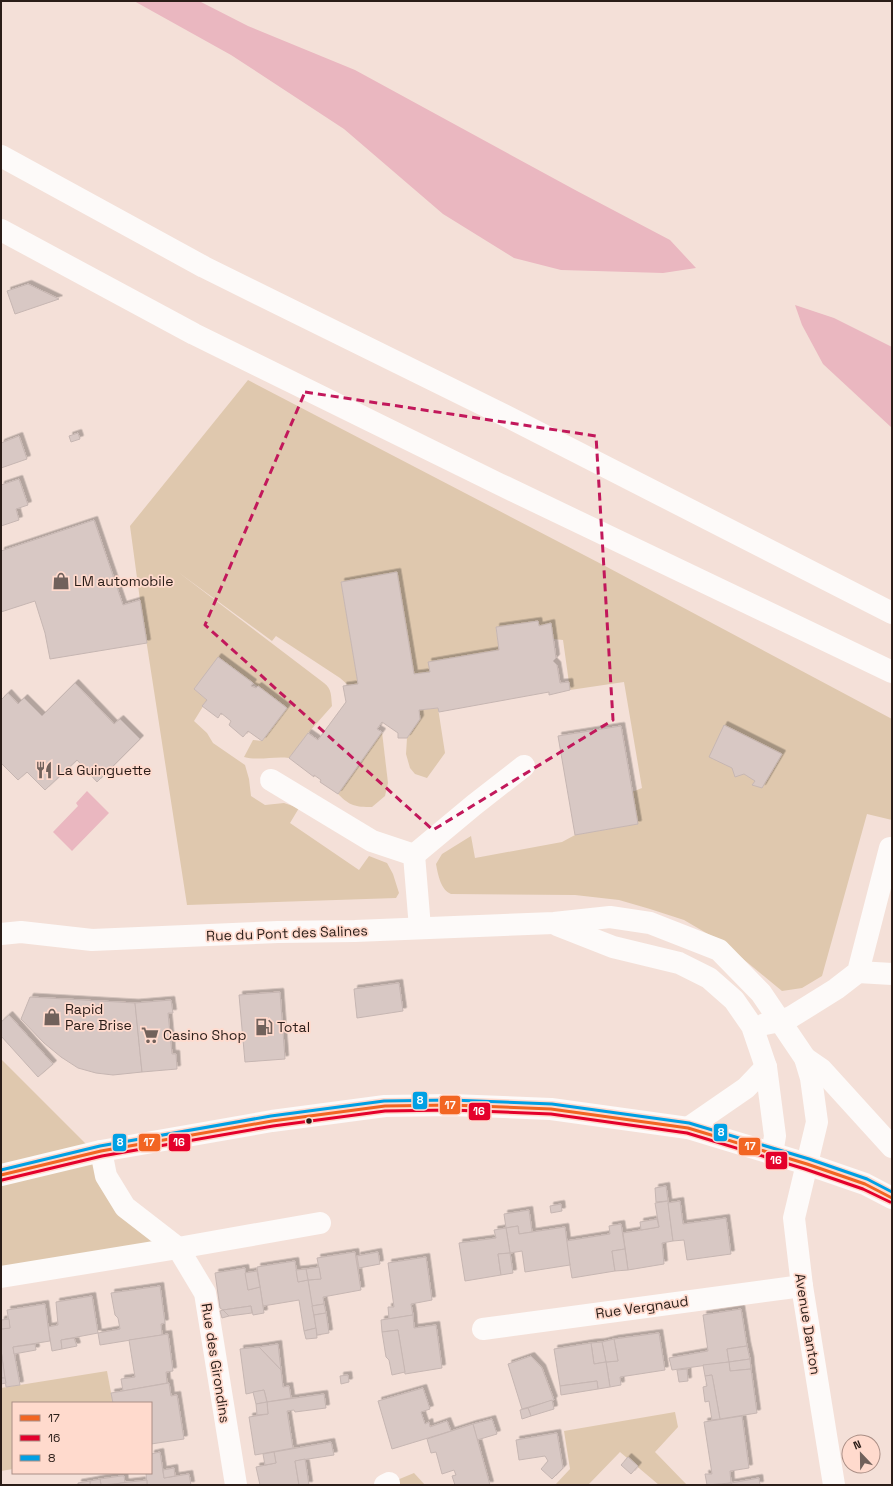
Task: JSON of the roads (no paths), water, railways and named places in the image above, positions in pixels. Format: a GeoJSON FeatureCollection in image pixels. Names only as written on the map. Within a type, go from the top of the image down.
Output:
{"type":"FeatureCollection","features":[{"type":"Feature","properties":{"kind":"main road"},"geometry":{"type":"LineString","coordinates":[[1,156],[204,267],[505,416],[892,613]]}},
{"type":"Feature","properties":{"kind":"main road"},"geometry":{"type":"LineString","coordinates":[[1,230],[194,334],[499,484],[892,672]]}},
{"type":"Feature","properties":{"kind":"main road"},"geometry":{"type":"LineString","coordinates":[[414,855],[524,766]]}},
{"type":"Feature","properties":{"kind":"main road"},"geometry":{"type":"LineString","coordinates":[[271,780],[372,841],[414,855]]}},
{"type":"Feature","properties":{"kind":"main road"},"geometry":{"type":"LineString","coordinates":[[752,1026],[780,1021],[836,990],[858,972],[890,848]]}},
{"type":"Feature","properties":{"kind":"main road"},"geometry":{"type":"LineString","coordinates":[[414,855],[420,928]]}},
{"type":"Feature","properties":{"kind":"main road","name":"Rue du Pont des Salines"},"geometry":{"type":"LineString","coordinates":[[1,924],[11,933],[92,940],[554,923],[610,917],[650,923],[719,950],[761,993],[805,1058],[810,1078],[817,1122],[807,1164]]}},
{"type":"Feature","properties":{"kind":"main road","name":"Rue du Pont des Salines"},"geometry":{"type":"LineString","coordinates":[[554,923],[613,947],[680,963],[709,978],[734,1000],[752,1026],[766,1067],[775,1136],[772,1154]]}},
{"type":"Feature","properties":{"kind":"main road"},"geometry":{"type":"LineString","coordinates":[[858,972],[892,974]]}},
{"type":"Feature","properties":{"kind":"main road","name":"Rue du Pont des Salines"},"geometry":{"type":"LineString","coordinates":[[805,1058],[822,1069],[892,1147]]}},
{"type":"Feature","properties":{"kind":"main road"},"geometry":{"type":"LineString","coordinates":[[688,1128],[746,1088],[766,1067]]}},
{"type":"Feature","properties":{"kind":"main road"},"geometry":{"type":"LineString","coordinates":[[1,1175],[101,1151],[272,1121],[385,1106],[451,1105],[551,1109],[688,1128],[807,1164],[865,1184],[892,1198]]}},
{"type":"Feature","properties":{"kind":"main road","name":"Rue des Girondins"},"geometry":{"type":"LineString","coordinates":[[101,1151],[106,1176],[125,1207],[178,1248],[205,1293],[236,1485]]}},
{"type":"Feature","properties":{"kind":"main road","name":"Avenue Danton"},"geometry":{"type":"LineString","coordinates":[[807,1164],[794,1218],[802,1286],[834,1485]]}},
{"type":"Feature","properties":{"kind":"main road"},"geometry":{"type":"LineString","coordinates":[[1,1276],[178,1248],[320,1223]]}},
{"type":"Feature","properties":{"kind":"main road","name":"Rue Vergnaud"},"geometry":{"type":"LineString","coordinates":[[483,1329],[802,1286]]}},
{"type":"Feature","properties":{"kind":"place","name":"LM automobile"},"geometry":{"type":"Point","coordinates":[61,581]}},
{"type":"Feature","properties":{"kind":"place","name":"La Guinguette"},"geometry":{"type":"Point","coordinates":[44,770]}},
{"type":"Feature","properties":{"kind":"place","name":"Rapid Pare Brise"},"geometry":{"type":"Point","coordinates":[52,1017]}},
{"type":"Feature","properties":{"kind":"place","name":"Total"},"geometry":{"type":"Point","coordinates":[264,1027]}},
{"type":"Feature","properties":{"kind":"place","name":"Casino Shop"},"geometry":{"type":"Point","coordinates":[150,1035]}}]}
